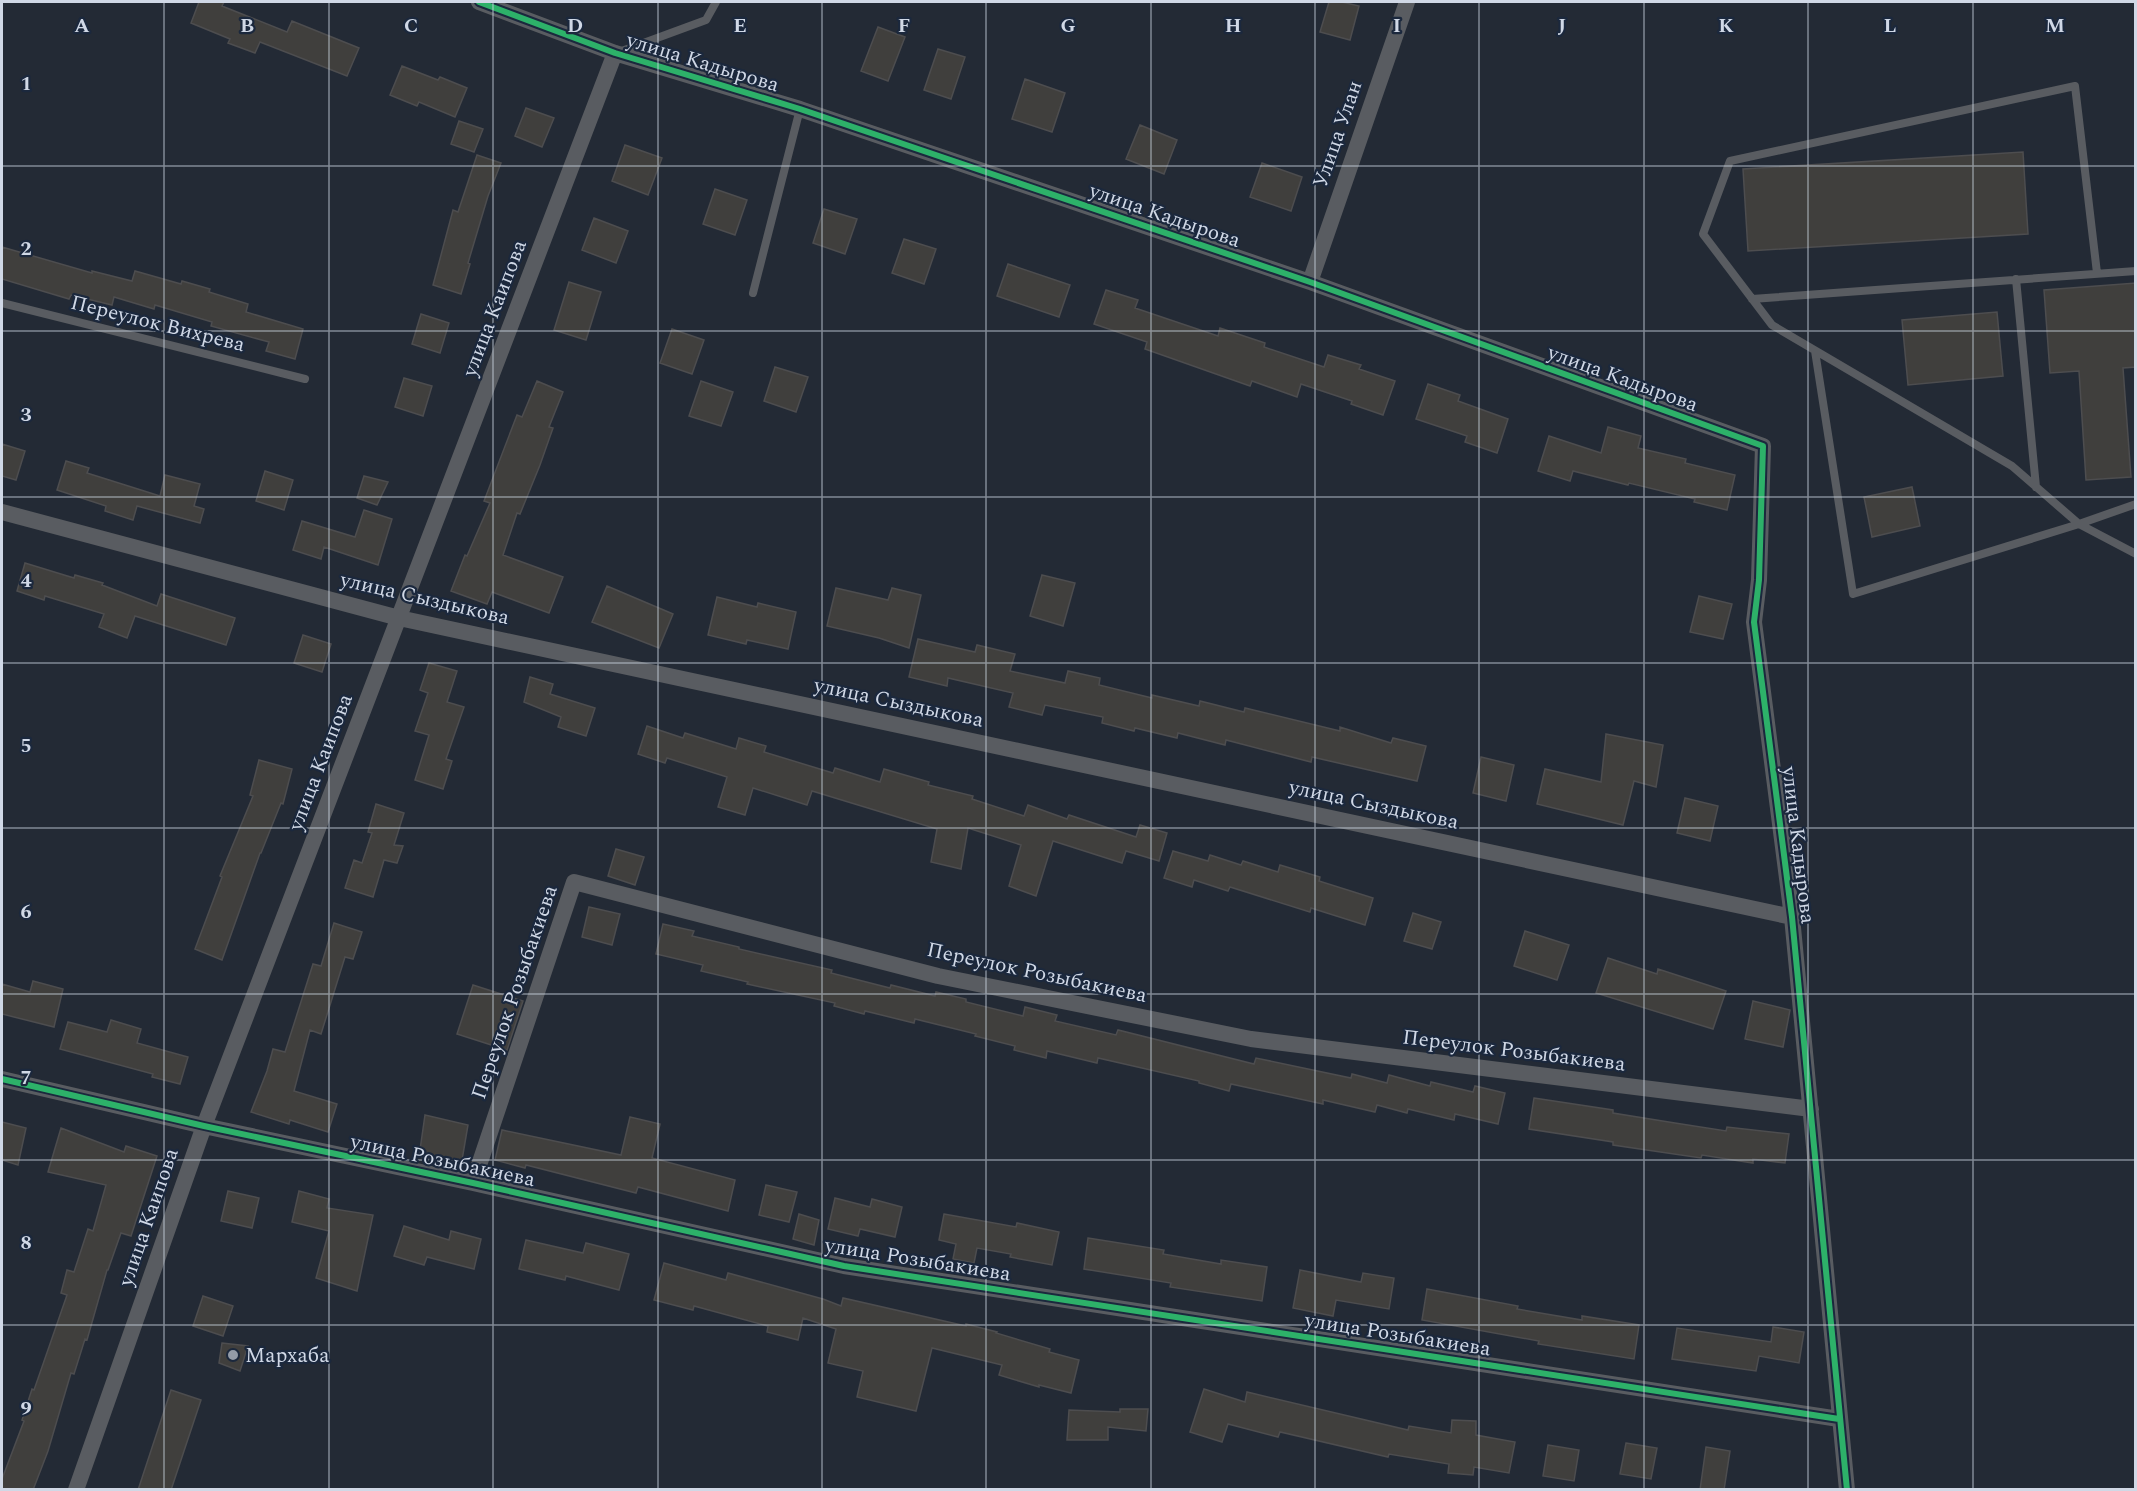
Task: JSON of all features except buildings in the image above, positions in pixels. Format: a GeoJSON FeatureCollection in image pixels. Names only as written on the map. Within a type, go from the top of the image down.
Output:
{"type":"FeatureCollection","features":[{"type":"Feature","properties":{"kind":"street","name":"улица Кадырова"},"geometry":{"type":"LineString","coordinates":[[479,2],[615,53],[800,108],[1310,282],[1763,446],[1759,580],[1754,622],[1792,917],[1847,1490]]}},
{"type":"Feature","properties":{"kind":"street","name":"Улица Улан"},"geometry":{"type":"LineString","coordinates":[[1310,282],[1407,2]]}},
{"type":"Feature","properties":{"kind":"street","name":"улица Каипова"},"geometry":{"type":"LineString","coordinates":[[76,1490],[204,1126],[615,53]]}},
{"type":"Feature","properties":{"kind":"street","name":"улица Сыздыкова"},"geometry":{"type":"LineString","coordinates":[[2,512],[399,618],[1792,917]]}},
{"type":"Feature","properties":{"kind":"street","name":"Переулок Розыбакиева"},"geometry":{"type":"LineString","coordinates":[[473,1183],[574,882],[938,976],[1251,1040],[1811,1109]]}},
{"type":"Feature","properties":{"kind":"street","name":"улица Розыбакиева"},"geometry":{"type":"LineString","coordinates":[[2,1079],[204,1126],[473,1183],[844,1266],[1839,1419]]}},
{"type":"Feature","properties":{"kind":"lane"},"geometry":{"type":"LineString","coordinates":[[615,53],[706,20],[716,2]]}},
{"type":"Feature","properties":{"kind":"lane"},"geometry":{"type":"LineString","coordinates":[[2097,273],[2075,86],[1730,161],[1703,234],[1772,326],[2012,466],[2079,524],[2136,554]]}},
{"type":"Feature","properties":{"kind":"lane"},"geometry":{"type":"LineString","coordinates":[[753,293],[800,108]]}},
{"type":"Feature","properties":{"kind":"lane"},"geometry":{"type":"LineString","coordinates":[[1752,299],[2136,271]]}},
{"type":"Feature","properties":{"kind":"lane"},"geometry":{"type":"LineString","coordinates":[[2016,279],[2036,487]]}},
{"type":"Feature","properties":{"kind":"lane","name":"Переулок Вихрева"},"geometry":{"type":"LineString","coordinates":[[2,303],[305,379]]}},
{"type":"Feature","properties":{"kind":"lane"},"geometry":{"type":"LineString","coordinates":[[1815,351],[1853,594],[2136,504]]}},
{"type":"Feature","properties":{"kind":"cycle path"},"geometry":{"type":"LineString","coordinates":[[479,2],[615,53],[800,109],[1310,282],[1763,446],[1759,580],[1754,622],[1792,917],[1847,1490]]}},
{"type":"Feature","properties":{"kind":"cycle path"},"geometry":{"type":"LineString","coordinates":[[2,1079],[204,1126],[473,1183],[844,1266],[1839,1419]]}},
{"type":"Feature","properties":{"kind":"place","name":"Мархаба"},"geometry":{"type":"Point","coordinates":[233,1355]}}]}
